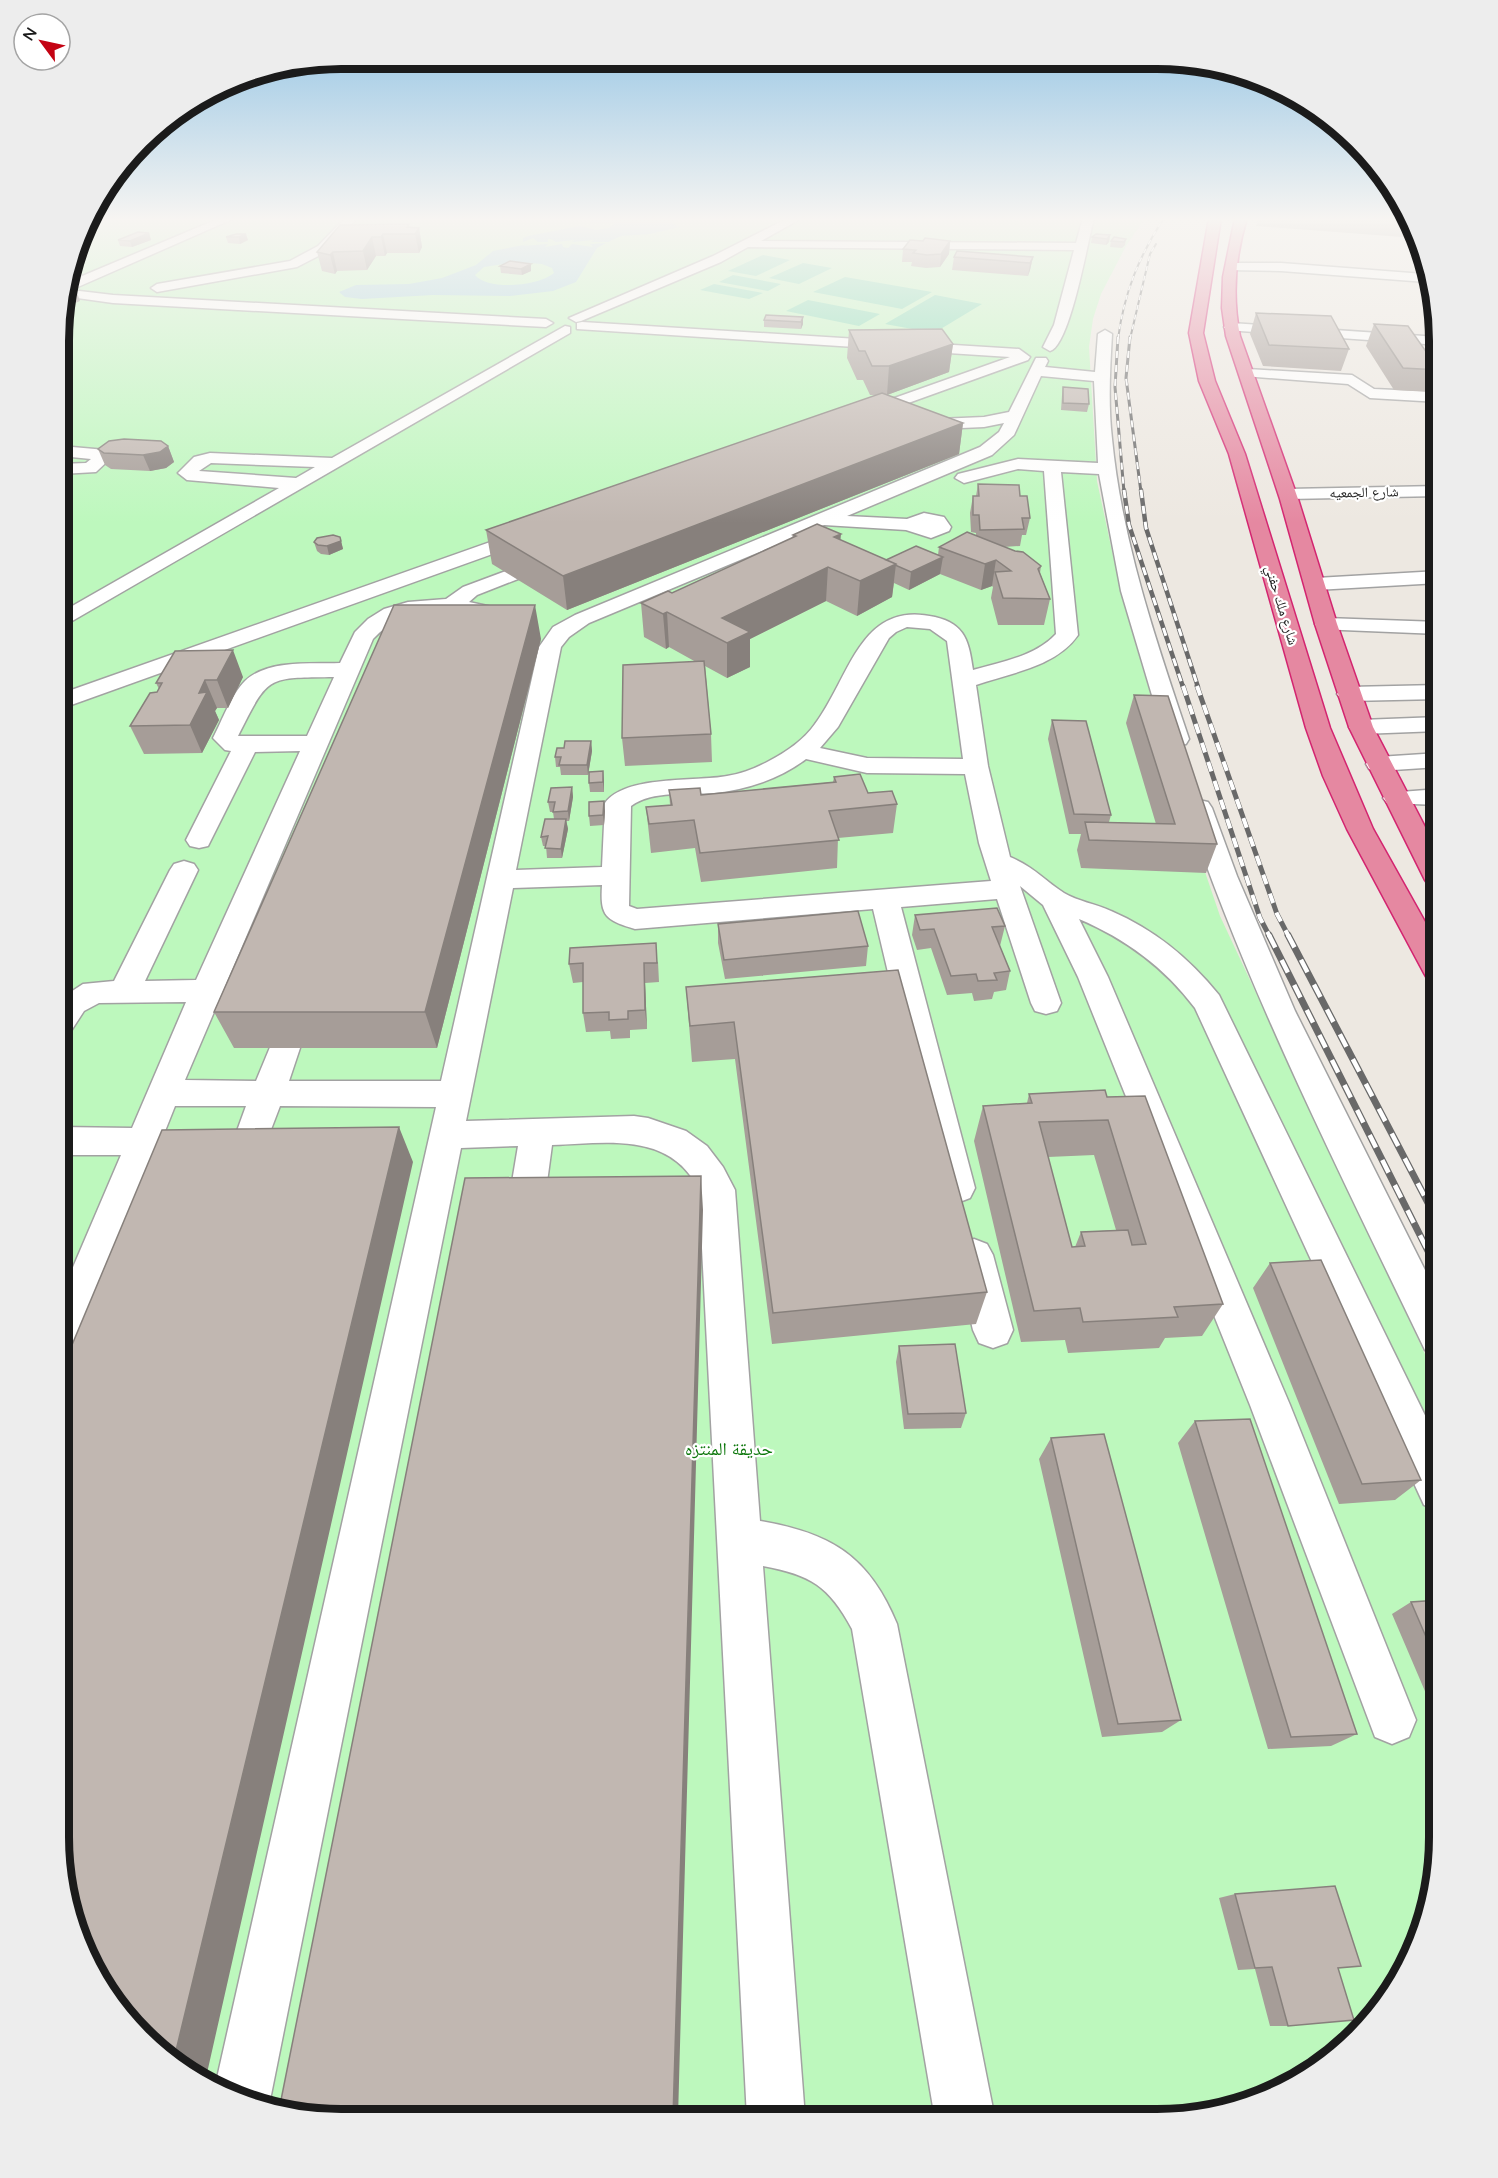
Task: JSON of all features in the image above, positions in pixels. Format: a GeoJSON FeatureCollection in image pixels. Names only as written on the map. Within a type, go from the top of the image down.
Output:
{"type":"FeatureCollection","features":[{"type":"Feature","properties":{"kind":"highway","name":"شارع ملك حفني"},"geometry":{"type":"LineString","coordinates":[[1197,320],[1196,333],[1219,353],[1288,494],[1317,584],[1326,624],[1361,727],[1429,861]]}},
{"type":"Feature","properties":{"kind":"highway","name":"شارع ملك حفني"},"geometry":{"type":"LineString","coordinates":[[1219,353],[1231,327],[1231,320]]}},
{"type":"Feature","properties":{"kind":"highway","name":"شارع ملك حفني"},"geometry":{"type":"LineString","coordinates":[[1219,353],[1232,378],[1243,473],[1318,728],[1336,776],[1360,829],[1429,955]]}},
{"type":"Feature","properties":{"kind":"street"},"geometry":{"type":"LineString","coordinates":[[485,320],[546,323],[555,320]]}},
{"type":"Feature","properties":{"kind":"street"},"geometry":{"type":"LineString","coordinates":[[564,320],[574,324],[1042,357],[1101,377]]}},
{"type":"Feature","properties":{"kind":"street"},"geometry":{"type":"LineString","coordinates":[[69,617],[583,320]]}},
{"type":"Feature","properties":{"kind":"street"},"geometry":{"type":"LineString","coordinates":[[243,2090],[449,1115],[548,654],[554,640],[552,627],[582,619],[819,520],[918,485],[994,446],[1006,435],[1042,357],[1063,320]]}},
{"type":"Feature","properties":{"kind":"street"},"geometry":{"type":"LineString","coordinates":[[1231,327],[1429,341]]}},
{"type":"Feature","properties":{"kind":"street"},"geometry":{"type":"LineString","coordinates":[[1105,334],[1101,377],[1107,469],[1117,529],[1133,598],[1187,769],[1227,885],[1286,1023],[1429,1316]]}},
{"type":"Feature","properties":{"kind":"street"},"geometry":{"type":"LineString","coordinates":[[1417,340],[1428,357]]}},
{"type":"Feature","properties":{"kind":"street"},"geometry":{"type":"LineString","coordinates":[[843,422],[1042,357]]}},
{"type":"Feature","properties":{"kind":"street"},"geometry":{"type":"LineString","coordinates":[[1232,378],[1352,380],[1370,393],[1429,396]]}},
{"type":"Feature","properties":{"kind":"street"},"geometry":{"type":"LineString","coordinates":[[897,430],[926,424],[984,422],[1014,416]]}},
{"type":"Feature","properties":{"kind":"street"},"geometry":{"type":"LineString","coordinates":[[69,452],[106,455],[90,468],[69,469]]}},
{"type":"Feature","properties":{"kind":"street"},"geometry":{"type":"LineString","coordinates":[[300,484],[193,476],[187,473],[202,460],[210,458],[337,463]]}},
{"type":"Feature","properties":{"kind":"street"},"geometry":{"type":"LineString","coordinates":[[918,485],[943,484],[1009,465],[1107,469]]}},
{"type":"Feature","properties":{"kind":"street"},"geometry":{"type":"LineString","coordinates":[[964,681],[1043,653],[1058,645],[1067,635],[1052,465]]}},
{"type":"Feature","properties":{"kind":"street"},"geometry":{"type":"LineString","coordinates":[[819,520],[912,525],[924,532],[941,529],[941,524],[931,520],[918,485]]}},
{"type":"Feature","properties":{"kind":"street","name":"شارع الجمعيه"},"geometry":{"type":"LineString","coordinates":[[1288,494],[1429,491]]}},
{"type":"Feature","properties":{"kind":"street"},"geometry":{"type":"LineString","coordinates":[[69,699],[549,527]]}},
{"type":"Feature","properties":{"kind":"street"},"geometry":{"type":"LineString","coordinates":[[433,629],[451,604],[470,591],[511,575]]}},
{"type":"Feature","properties":{"kind":"street"},"geometry":{"type":"LineString","coordinates":[[1317,584],[1429,577]]}},
{"type":"Feature","properties":{"kind":"street"},"geometry":{"type":"LineString","coordinates":[[69,1319],[166,1093],[206,991],[363,637],[384,618],[421,606],[451,604],[518,619]]}},
{"type":"Feature","properties":{"kind":"street"},"geometry":{"type":"LineString","coordinates":[[1046,1003],[1002,876],[975,766],[955,633],[932,622],[916,620],[890,626],[882,632],[826,727],[804,750],[789,761],[749,778],[726,784],[635,793],[621,798],[618,807],[615,907],[620,913],[635,919],[885,899],[1002,876],[1021,872],[1055,900],[1114,923],[1143,938],[1169,957],[1191,979],[1208,1003],[1429,1469]]}},
{"type":"Feature","properties":{"kind":"street"},"geometry":{"type":"LineString","coordinates":[[1326,624],[1429,628]]}},
{"type":"Feature","properties":{"kind":"street"},"geometry":{"type":"LineString","coordinates":[[315,743],[246,745],[230,744],[225,738],[256,682],[280,672],[347,670]]}},
{"type":"Feature","properties":{"kind":"street"},"geometry":{"type":"LineString","coordinates":[[1349,694],[1429,692]]}},
{"type":"Feature","properties":{"kind":"street"},"geometry":{"type":"LineString","coordinates":[[1361,727],[1429,724]]}},
{"type":"Feature","properties":{"kind":"street"},"geometry":{"type":"LineString","coordinates":[[199,840],[246,745]]}},
{"type":"Feature","properties":{"kind":"street"},"geometry":{"type":"LineString","coordinates":[[804,750],[833,761],[867,767],[975,766]]}},
{"type":"Feature","properties":{"kind":"street"},"geometry":{"type":"LineString","coordinates":[[1378,764],[1429,761]]}},
{"type":"Feature","properties":{"kind":"street"},"geometry":{"type":"LineString","coordinates":[[1396,798],[1429,797]]}},
{"type":"Feature","properties":{"kind":"street"},"geometry":{"type":"LineString","coordinates":[[125,990],[184,870]]}},
{"type":"Feature","properties":{"kind":"street"},"geometry":{"type":"LineString","coordinates":[[500,879],[616,876]]}},
{"type":"Feature","properties":{"kind":"street"},"geometry":{"type":"LineString","coordinates":[[885,899],[993,1330]]}},
{"type":"Feature","properties":{"kind":"street"},"geometry":{"type":"LineString","coordinates":[[1055,900],[1093,977],[1270,1405],[1392,1720]]}},
{"type":"Feature","properties":{"kind":"street"},"geometry":{"type":"LineString","coordinates":[[69,1008],[83,996],[100,991],[206,991]]}},
{"type":"Feature","properties":{"kind":"street"},"geometry":{"type":"LineString","coordinates":[[242,1164],[284,1048]]}},
{"type":"Feature","properties":{"kind":"street"},"geometry":{"type":"LineString","coordinates":[[166,1093],[268,1094],[449,1115],[537,1132],[634,1129],[653,1132],[687,1148],[710,1174],[717,1190],[775,2109]]}},
{"type":"Feature","properties":{"kind":"street"},"geometry":{"type":"LineString","coordinates":[[525,1212],[537,1132]]}},
{"type":"Feature","properties":{"kind":"street"},"geometry":{"type":"LineString","coordinates":[[69,1142],[145,1142]]}},
{"type":"Feature","properties":{"kind":"street"},"geometry":{"type":"LineString","coordinates":[[740,1540],[808,1553],[829,1564],[848,1580],[863,1601],[874,1624],[963,2109]]}},
{"type":"Feature","properties":{"kind":"green space","name":"حديقة المنتزه"},"geometry":{"type":"Polygon","coordinates":[[[70,320],[1093,320],[1089,347],[1097,481],[1122,598],[1188,822],[1220,916],[1429,1363],[1429,1837],[1427,1873],[1415,1924],[1393,1973],[1373,2003],[1336,2042],[1293,2073],[1244,2095],[1227,2100],[1193,2107],[1157,2109],[341,2109],[305,2107],[254,2095],[221,2081],[175,2053],[157,2037],[70,1860],[69,1837],[70,320]]]}},
{"type":"Feature","properties":{"kind":"green space"},"geometry":{"type":"Polygon","coordinates":[[[828,320],[870,320],[859,326],[828,320]]]}},
{"type":"Feature","properties":{"kind":"green space"},"geometry":{"type":"Polygon","coordinates":[[[893,320],[956,320],[934,333],[885,324],[893,320]]]}},
{"type":"Feature","properties":{"kind":"building"},"geometry":{"type":"Polygon","coordinates":[[[764,320],[802,320],[801,322],[764,320]]]}},
{"type":"Feature","properties":{"kind":"building"},"geometry":{"type":"Polygon","coordinates":[[[1259,320],[1333,320],[1349,349],[1269,345],[1259,320]]]}},
{"type":"Feature","properties":{"kind":"building"},"geometry":{"type":"Polygon","coordinates":[[[1374,324],[1408,326],[1429,356],[1429,369],[1403,368],[1374,324]]]}},
{"type":"Feature","properties":{"kind":"building"},"geometry":{"type":"Polygon","coordinates":[[[942,329],[953,344],[889,366],[872,366],[865,351],[859,351],[849,330],[942,329]]]}},
{"type":"Feature","properties":{"kind":"building"},"geometry":{"type":"Polygon","coordinates":[[[1063,387],[1088,389],[1089,404],[1063,403],[1063,387]]]}},
{"type":"Feature","properties":{"kind":"building"},"geometry":{"type":"Polygon","coordinates":[[[882,393],[963,423],[563,576],[486,530],[882,393]]]}},
{"type":"Feature","properties":{"kind":"building"},"geometry":{"type":"Polygon","coordinates":[[[124,439],[161,441],[168,446],[160,452],[143,455],[104,453],[98,449],[109,441],[124,439]]]}},
{"type":"Feature","properties":{"kind":"building"},"geometry":{"type":"Polygon","coordinates":[[[978,484],[1019,485],[1020,496],[1027,496],[1030,518],[1022,518],[1024,529],[980,530],[979,515],[973,515],[973,496],[979,496],[978,484]]]}},
{"type":"Feature","properties":{"kind":"building"},"geometry":{"type":"Polygon","coordinates":[[[817,524],[841,534],[834,537],[896,564],[860,581],[828,567],[722,618],[750,632],[727,643],[667,612],[663,614],[641,603],[668,591],[672,593],[796,536],[793,535],[817,524]]]}},
{"type":"Feature","properties":{"kind":"building"},"geometry":{"type":"Polygon","coordinates":[[[967,532],[1023,552],[1041,566],[1038,569],[1050,599],[1003,598],[995,572],[1011,571],[996,560],[985,564],[939,547],[967,532]]]}},
{"type":"Feature","properties":{"kind":"building"},"geometry":{"type":"Polygon","coordinates":[[[333,535],[340,537],[341,541],[327,546],[314,542],[317,538],[333,535]]]}},
{"type":"Feature","properties":{"kind":"building"},"geometry":{"type":"Polygon","coordinates":[[[916,546],[943,557],[911,572],[886,560],[916,546]]]}},
{"type":"Feature","properties":{"kind":"building"},"geometry":{"type":"Polygon","coordinates":[[[394,605],[535,605],[425,1012],[214,1012],[394,605]]]}},
{"type":"Feature","properties":{"kind":"building"},"geometry":{"type":"Polygon","coordinates":[[[233,650],[217,680],[205,680],[199,693],[207,692],[190,725],[130,726],[150,693],[157,692],[162,683],[156,683],[175,651],[233,650]]]}},
{"type":"Feature","properties":{"kind":"building"},"geometry":{"type":"Polygon","coordinates":[[[704,661],[711,734],[622,738],[623,665],[704,661]]]}},
{"type":"Feature","properties":{"kind":"building"},"geometry":{"type":"Polygon","coordinates":[[[1134,695],[1168,696],[1217,844],[1089,840],[1085,822],[1175,824],[1134,695]]]}},
{"type":"Feature","properties":{"kind":"building"},"geometry":{"type":"Polygon","coordinates":[[[1052,720],[1086,721],[1111,815],[1074,814],[1052,720]]]}},
{"type":"Feature","properties":{"kind":"building"},"geometry":{"type":"Polygon","coordinates":[[[565,741],[591,741],[587,765],[559,765],[561,757],[555,757],[557,748],[564,748],[565,741]]]}},
{"type":"Feature","properties":{"kind":"building"},"geometry":{"type":"Polygon","coordinates":[[[603,771],[603,782],[589,783],[589,772],[603,771]]]}},
{"type":"Feature","properties":{"kind":"building"},"geometry":{"type":"Polygon","coordinates":[[[860,774],[868,793],[892,791],[897,804],[829,811],[839,840],[700,853],[694,820],[649,824],[646,807],[672,805],[669,790],[700,788],[701,795],[836,782],[834,777],[860,774]]]}},
{"type":"Feature","properties":{"kind":"building"},"geometry":{"type":"Polygon","coordinates":[[[572,787],[568,811],[553,812],[555,802],[548,802],[551,788],[572,787]]]}},
{"type":"Feature","properties":{"kind":"building"},"geometry":{"type":"Polygon","coordinates":[[[604,801],[603,815],[589,816],[589,802],[604,801]]]}},
{"type":"Feature","properties":{"kind":"building"},"geometry":{"type":"Polygon","coordinates":[[[545,819],[566,819],[561,849],[545,848],[548,836],[541,837],[545,819]]]}},
{"type":"Feature","properties":{"kind":"building"},"geometry":{"type":"Polygon","coordinates":[[[997,908],[1005,926],[992,927],[1010,971],[994,973],[997,980],[978,981],[976,974],[951,976],[934,929],[920,930],[915,915],[997,908]]]}},
{"type":"Feature","properties":{"kind":"building"},"geometry":{"type":"Polygon","coordinates":[[[858,911],[868,946],[724,960],[718,924],[858,911]]]}},
{"type":"Feature","properties":{"kind":"building"},"geometry":{"type":"Polygon","coordinates":[[[656,943],[657,963],[644,963],[645,1010],[628,1011],[628,1019],[609,1020],[609,1012],[583,1013],[583,963],[569,964],[570,948],[656,943]]]}},
{"type":"Feature","properties":{"kind":"building"},"geometry":{"type":"Polygon","coordinates":[[[898,970],[987,1292],[773,1313],[734,1022],[690,1026],[686,987],[898,970]]]}},
{"type":"Feature","properties":{"kind":"building"},"geometry":{"type":"Polygon","coordinates":[[[1105,1090],[1107,1097],[1145,1096],[1223,1304],[1174,1307],[1178,1317],[1083,1322],[1080,1308],[1034,1311],[983,1106],[1032,1103],[1029,1094],[1105,1090]],[[1108,1120],[1039,1122],[1072,1247],[1085,1246],[1081,1232],[1128,1230],[1132,1245],[1146,1244],[1108,1120]]]}},
{"type":"Feature","properties":{"kind":"building"},"geometry":{"type":"Polygon","coordinates":[[[399,1127],[175,2053],[125,2003],[97,1957],[83,1924],[74,1890],[69,1837],[69,1352],[162,1130],[399,1127]]]}},
{"type":"Feature","properties":{"kind":"building"},"geometry":{"type":"Polygon","coordinates":[[[701,1176],[673,2109],[341,2109],[305,2107],[281,2102],[465,1178],[701,1176]]]}},
{"type":"Feature","properties":{"kind":"building"},"geometry":{"type":"Polygon","coordinates":[[[1321,1260],[1421,1480],[1362,1484],[1270,1263],[1321,1260]]]}},
{"type":"Feature","properties":{"kind":"building"},"geometry":{"type":"Polygon","coordinates":[[[955,1344],[966,1413],[908,1414],[899,1346],[955,1344]]]}},
{"type":"Feature","properties":{"kind":"building"},"geometry":{"type":"Polygon","coordinates":[[[1250,1419],[1357,1734],[1291,1737],[1195,1421],[1250,1419]]]}},
{"type":"Feature","properties":{"kind":"building"},"geometry":{"type":"Polygon","coordinates":[[[1104,1434],[1181,1720],[1118,1724],[1051,1438],[1104,1434]]]}},
{"type":"Feature","properties":{"kind":"building"},"geometry":{"type":"Polygon","coordinates":[[[1429,1601],[1429,1644],[1411,1602],[1429,1601]]]}},
{"type":"Feature","properties":{"kind":"building"},"geometry":{"type":"Polygon","coordinates":[[[1335,1886],[1361,1966],[1338,1968],[1354,2020],[1288,2026],[1272,1967],[1255,1968],[1235,1894],[1335,1886]]]}},
{"type":"Feature","properties":{"kind":"railway"},"geometry":{"type":"LineString","coordinates":[[1118,339],[1121,320]]}},
{"type":"Feature","properties":{"kind":"railway"},"geometry":{"type":"LineString","coordinates":[[1130,339],[1135,320]]}},
{"type":"Feature","properties":{"kind":"railway"},"geometry":{"type":"LineString","coordinates":[[1118,337],[1115,387],[1124,492]]}},
{"type":"Feature","properties":{"kind":"railway"},"geometry":{"type":"LineString","coordinates":[[1130,337],[1126,378],[1141,492]]}},
{"type":"Feature","properties":{"kind":"railway"},"geometry":{"type":"LineString","coordinates":[[1124,490],[1129,525],[1183,687]]}},
{"type":"Feature","properties":{"kind":"railway"},"geometry":{"type":"LineString","coordinates":[[1141,490],[1146,528],[1198,687]]}},
{"type":"Feature","properties":{"kind":"railway"},"geometry":{"type":"LineString","coordinates":[[1183,686],[1260,918],[1270,937]]}},
{"type":"Feature","properties":{"kind":"railway"},"geometry":{"type":"LineString","coordinates":[[1197,686],[1277,914],[1289,937]]}},
{"type":"Feature","properties":{"kind":"railway"},"geometry":{"type":"LineString","coordinates":[[1269,935],[1429,1253]]}},
{"type":"Feature","properties":{"kind":"railway"},"geometry":{"type":"LineString","coordinates":[[1288,935],[1429,1205]]}}]}
